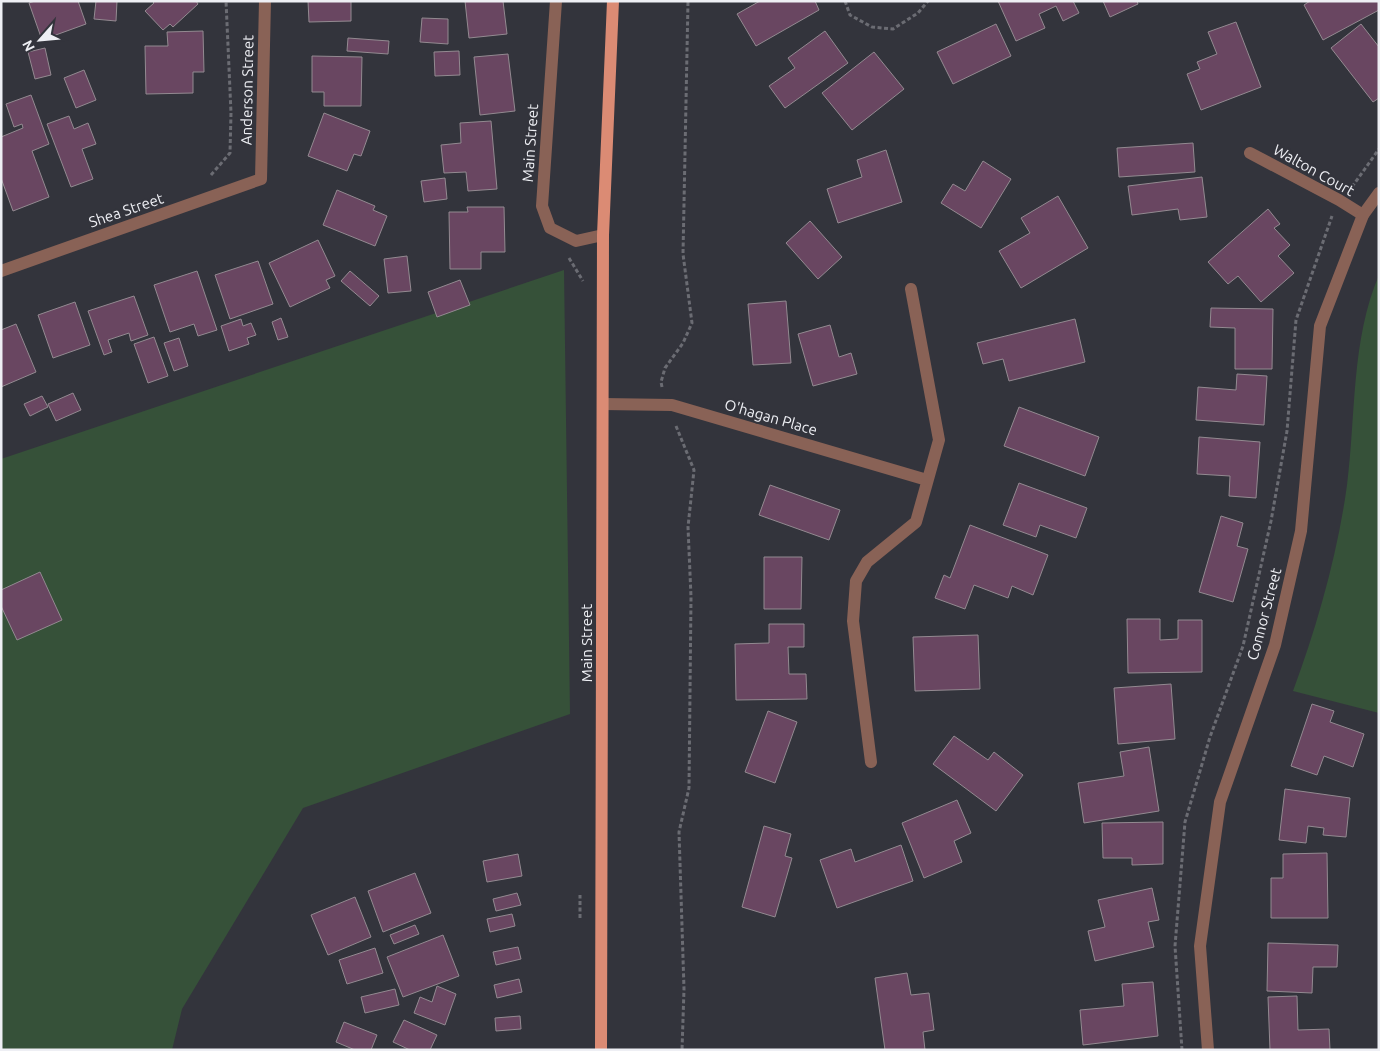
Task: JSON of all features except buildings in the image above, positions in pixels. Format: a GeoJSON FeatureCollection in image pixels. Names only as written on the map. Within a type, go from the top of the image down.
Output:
{"type":"FeatureCollection","features":[{"type":"Feature","properties":{"kind":"main road","name":"Main Street"},"geometry":{"type":"LineString","coordinates":[[601,1050],[603,235],[613,1]]}},
{"type":"Feature","properties":{"kind":"street","name":"Anderson Street"},"geometry":{"type":"LineString","coordinates":[[261,179],[265,1]]}},
{"type":"Feature","properties":{"kind":"street","name":"Main Street"},"geometry":{"type":"LineString","coordinates":[[556,1],[542,206],[550,228],[576,241],[603,235]]}},
{"type":"Feature","properties":{"kind":"street","name":"Walton Court"},"geometry":{"type":"LineString","coordinates":[[1250,153],[1339,200],[1363,215]]}},
{"type":"Feature","properties":{"kind":"street","name":"Shea Street"},"geometry":{"type":"LineString","coordinates":[[1,271],[261,179]]}},
{"type":"Feature","properties":{"kind":"street","name":"Connor Street"},"geometry":{"type":"LineString","coordinates":[[1208,1050],[1200,946],[1220,802],[1275,645],[1301,531],[1320,326],[1363,215],[1379,193]]}},
{"type":"Feature","properties":{"kind":"street"},"geometry":{"type":"LineString","coordinates":[[871,762],[853,621],[856,581],[867,562],[916,522],[939,440],[911,289]]}},
{"type":"Feature","properties":{"kind":"street","name":"O'hagan Place"},"geometry":{"type":"LineString","coordinates":[[603,404],[667,404],[927,480]]}},
{"type":"Feature","properties":{"kind":"path"},"geometry":{"type":"LineString","coordinates":[[203,178],[212,175],[230,154],[231,113],[226,1]]}},
{"type":"Feature","properties":{"kind":"path"},"geometry":{"type":"LineString","coordinates":[[682,1050],[684,989],[679,832],[689,788],[691,597],[688,527],[694,470],[660,382],[665,368],[684,343],[692,323],[683,254],[688,1]]}},
{"type":"Feature","properties":{"kind":"path"},"geometry":{"type":"LineString","coordinates":[[845,1],[850,15],[872,27],[893,29],[918,13],[928,1]]}},
{"type":"Feature","properties":{"kind":"path"},"geometry":{"type":"LineString","coordinates":[[1182,1050],[1175,946],[1185,822],[1210,738],[1243,646],[1272,521],[1287,431],[1296,320],[1339,200],[1379,149]]}},
{"type":"Feature","properties":{"kind":"green space"},"geometry":{"type":"Polygon","coordinates":[[[564,270],[570,714],[303,808],[182,1009],[172,1050],[1,1050],[1,459],[564,270]]]}},
{"type":"Feature","properties":{"kind":"green space"},"geometry":{"type":"Polygon","coordinates":[[[1379,275],[1379,713],[1293,691],[1318,615],[1338,536],[1347,485],[1356,378],[1363,325],[1379,275]]]}}]}
